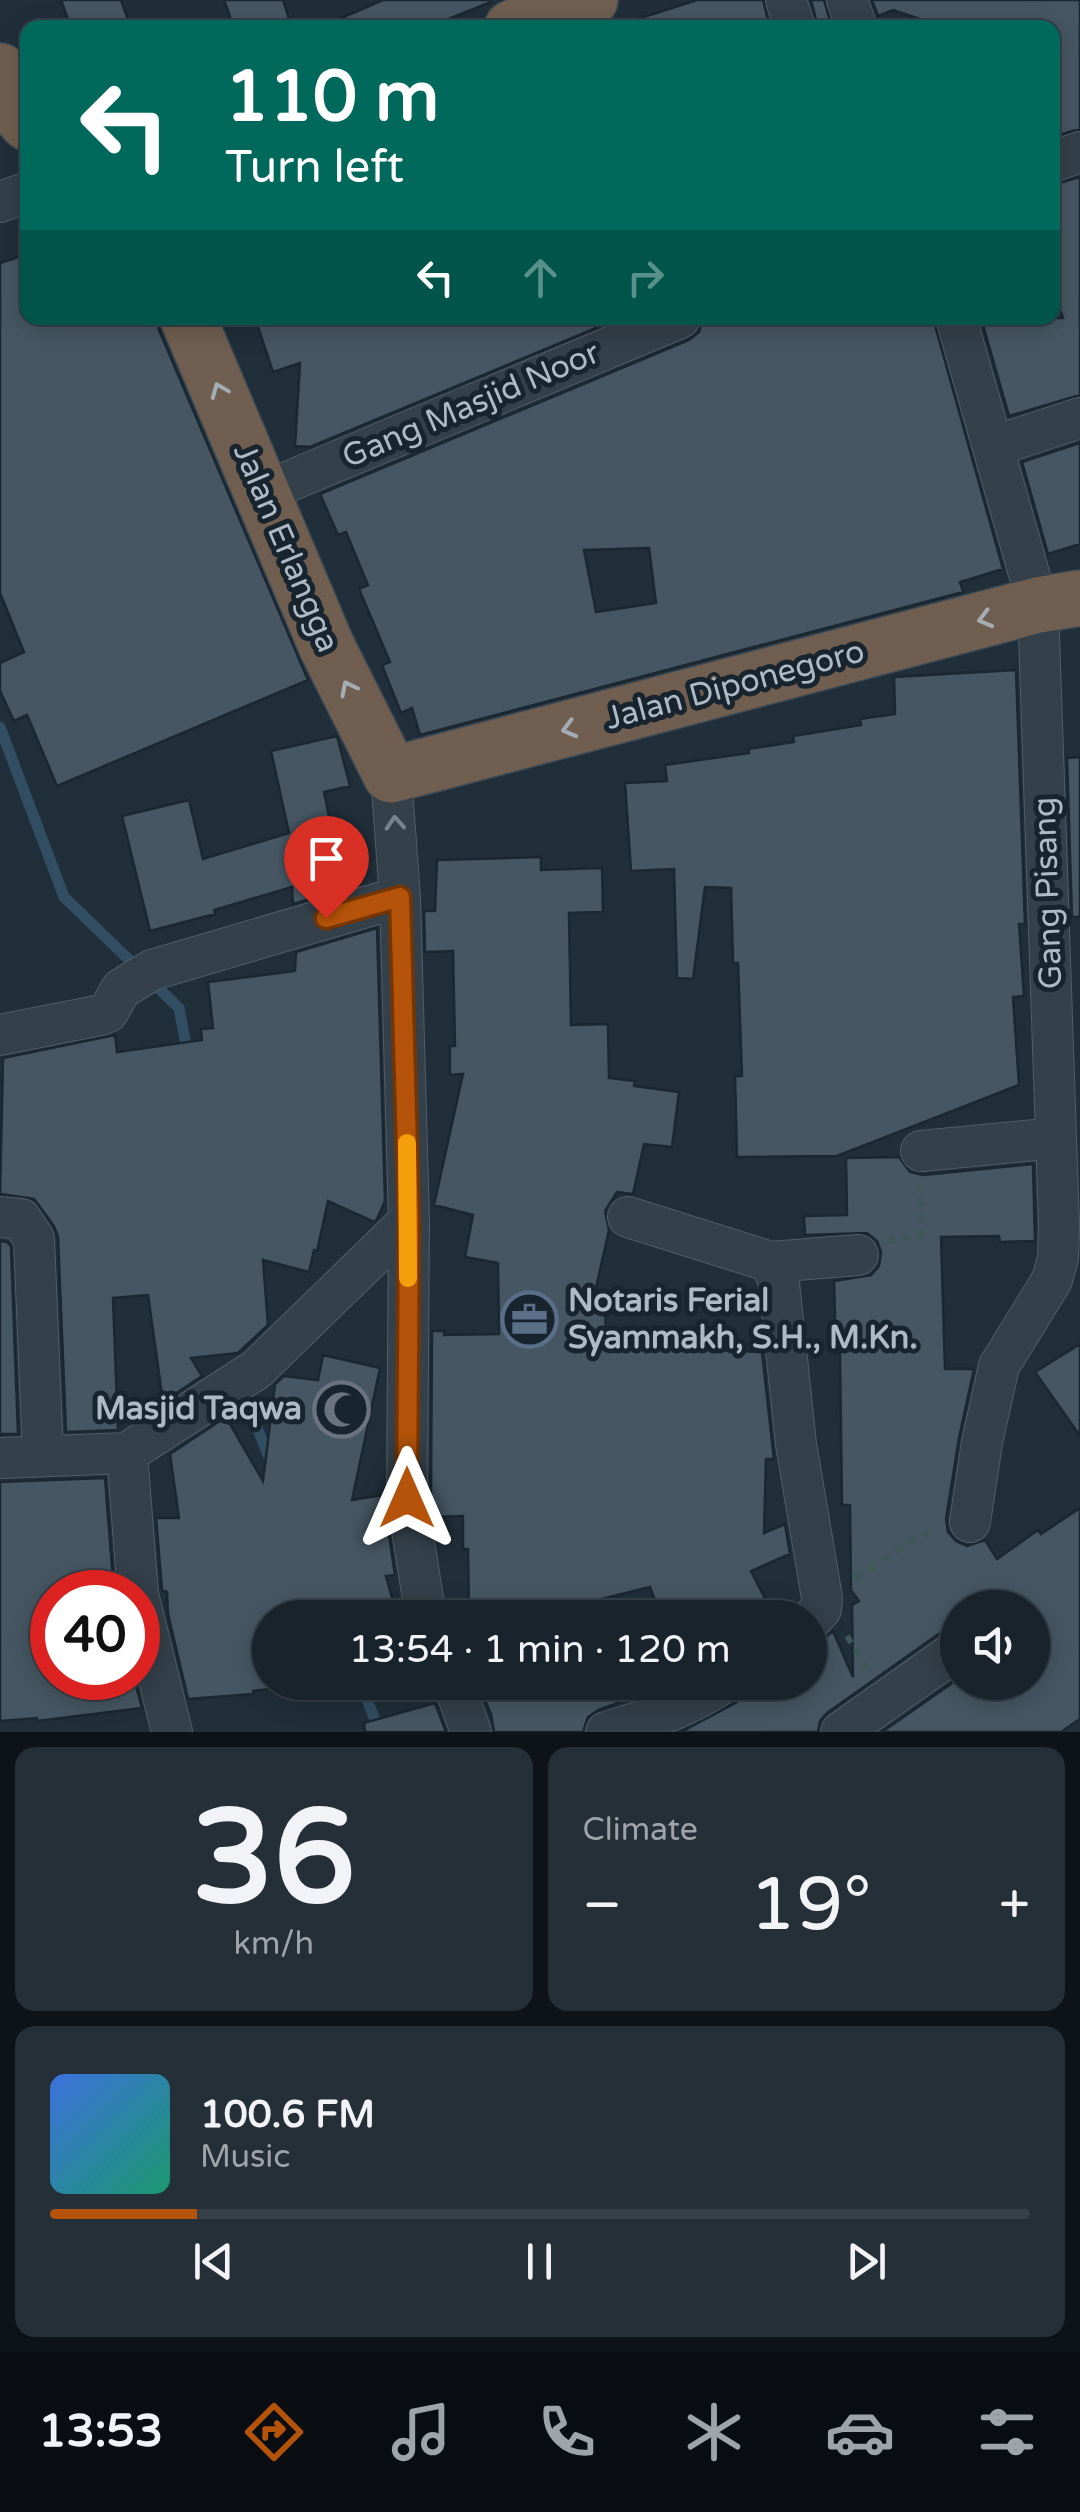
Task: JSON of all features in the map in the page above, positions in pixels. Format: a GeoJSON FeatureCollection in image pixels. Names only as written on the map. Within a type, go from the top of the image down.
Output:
{"type":"FeatureCollection","features":[{"type":"Feature","properties":{"kind":"highway"},"geometry":{"type":"LineString","coordinates":[[534,20],[590,0]]}},
{"type":"Feature","properties":{"kind":"highway"},"geometry":{"type":"LineString","coordinates":[[0,71],[20,114]]}},
{"type":"Feature","properties":{"kind":"highway","name":"Jalan Erlangga"},"geometry":{"type":"LineString","coordinates":[[191,325],[327,647],[392,776]]}},
{"type":"Feature","properties":{"kind":"highway","name":"Jalan Diponegoro"},"geometry":{"type":"LineString","coordinates":[[392,776],[1059,602]]}},
{"type":"Feature","properties":{"kind":"street","name":"Gang Masjid Noor"},"geometry":{"type":"LineString","coordinates":[[261,492],[663,325]]}},
{"type":"Feature","properties":{"kind":"street","name":"Gang Pisang"},"geometry":{"type":"LineString","coordinates":[[958,325],[994,446],[1059,602],[1056,1138],[1060,1224],[1056,1269],[998,1366],[970,1522]]}},
{"type":"Feature","properties":{"kind":"street"},"geometry":{"type":"LineString","coordinates":[[994,446],[1080,418]]}},
{"type":"Feature","properties":{"kind":"street"},"geometry":{"type":"LineString","coordinates":[[392,776],[400,897],[409,1221],[407,1498],[422,1600]]}},
{"type":"Feature","properties":{"kind":"street"},"geometry":{"type":"LineString","coordinates":[[0,1036],[101,1015],[108,1012],[120,989],[142,974],[400,897]]}},
{"type":"Feature","properties":{"kind":"street"},"geometry":{"type":"LineString","coordinates":[[921,1151],[1056,1138]]}},
{"type":"Feature","properties":{"kind":"street"},"geometry":{"type":"LineString","coordinates":[[0,1217],[22,1219],[34,1240],[43,1456]]}},
{"type":"Feature","properties":{"kind":"street"},"geometry":{"type":"LineString","coordinates":[[628,1217],[771,1262],[858,1255]]}},
{"type":"Feature","properties":{"kind":"street"},"geometry":{"type":"LineString","coordinates":[[0,1458],[127,1453],[257,1370],[409,1221]]}},
{"type":"Feature","properties":{"kind":"street"},"geometry":{"type":"LineString","coordinates":[[771,1262],[779,1283],[815,1600]]}},
{"type":"Feature","properties":{"kind":"street"},"geometry":{"type":"LineString","coordinates":[[127,1453],[138,1594],[172,1732]]}},
{"type":"Feature","properties":{"kind":"street"},"geometry":{"type":"LineString","coordinates":[[840,1732],[940,1662]]}},
{"type":"Feature","properties":{"kind":"street"},"geometry":{"type":"LineString","coordinates":[[459,1700],[470,1732]]}},
{"type":"Feature","properties":{"kind":"street"},"geometry":{"type":"LineString","coordinates":[[606,1732],[695,1700]]}},
{"type":"Feature","properties":{"kind":"path"},"geometry":{"type":"LineString","coordinates":[[858,1255],[875,1244],[919,1236],[922,1232],[921,1151]]}},
{"type":"Feature","properties":{"kind":"path"},"geometry":{"type":"LineString","coordinates":[[827,1602],[918,1537],[970,1522]]}},
{"type":"Feature","properties":{"kind":"building"},"geometry":{"type":"Polygon","coordinates":[[[61,0],[121,0],[128,20],[68,20],[61,0]]]}},
{"type":"Feature","properties":{"kind":"building"},"geometry":{"type":"Polygon","coordinates":[[[224,0],[283,0],[289,20],[231,20],[224,0]]]}},
{"type":"Feature","properties":{"kind":"building"},"geometry":{"type":"Polygon","coordinates":[[[383,0],[491,2],[446,20],[337,20],[383,0]]]}},
{"type":"Feature","properties":{"kind":"building"},"geometry":{"type":"Polygon","coordinates":[[[697,0],[763,0],[768,20],[634,20],[697,0]]]}},
{"type":"Feature","properties":{"kind":"building"},"geometry":{"type":"Polygon","coordinates":[[[811,0],[824,0],[830,20],[816,20],[811,0]]]}},
{"type":"Feature","properties":{"kind":"building"},"geometry":{"type":"Polygon","coordinates":[[[872,0],[1080,0],[1080,129],[1060,135],[1060,20],[923,20],[893,10],[878,16],[872,0]]]}},
{"type":"Feature","properties":{"kind":"building"},"geometry":{"type":"Polygon","coordinates":[[[1080,177],[1080,395],[1009,416],[983,325],[1060,325],[1060,183],[1080,177]]]}},
{"type":"Feature","properties":{"kind":"building"},"geometry":{"type":"Polygon","coordinates":[[[20,257],[20,325],[158,325],[308,680],[57,786],[27,715],[14,721],[0,691],[0,663],[24,652],[0,593],[0,263],[20,257]]]}},
{"type":"Feature","properties":{"kind":"building"},"geometry":{"type":"Polygon","coordinates":[[[257,325],[603,325],[310,447],[295,446],[300,363],[273,372],[257,325]]]}},
{"type":"Feature","properties":{"kind":"building"},"geometry":{"type":"Polygon","coordinates":[[[701,325],[935,325],[1003,569],[960,582],[963,592],[420,735],[412,708],[401,713],[382,665],[390,662],[359,589],[368,585],[346,532],[338,535],[320,494],[689,340],[701,325]],[[649,548],[584,550],[596,612],[656,603],[649,548]]]}},
{"type":"Feature","properties":{"kind":"building"},"geometry":{"type":"Polygon","coordinates":[[[1080,443],[1080,544],[1048,554],[1022,462],[1080,443]]]}},
{"type":"Feature","properties":{"kind":"building"},"geometry":{"type":"Polygon","coordinates":[[[1016,670],[1025,924],[1019,924],[1024,996],[1013,997],[1019,1085],[837,1156],[737,1157],[735,1076],[742,1076],[731,888],[705,887],[693,979],[677,978],[674,869],[631,871],[625,783],[667,781],[665,765],[749,753],[748,749],[794,742],[793,736],[861,725],[860,719],[895,714],[894,677],[1016,670]]]}},
{"type":"Feature","properties":{"kind":"building"},"geometry":{"type":"Polygon","coordinates":[[[337,736],[350,786],[324,792],[344,889],[293,904],[292,887],[214,910],[215,914],[150,931],[122,816],[189,800],[203,859],[289,833],[271,751],[337,736]]]}},
{"type":"Feature","properties":{"kind":"building"},"geometry":{"type":"Polygon","coordinates":[[[1080,757],[1080,917],[1072,917],[1067,758],[1080,757]]]}},
{"type":"Feature","properties":{"kind":"building"},"geometry":{"type":"Polygon","coordinates":[[[541,857],[541,870],[602,868],[603,912],[569,913],[571,1025],[608,1024],[609,1078],[679,1092],[672,1147],[644,1144],[633,1194],[617,1192],[605,1211],[609,1230],[594,1297],[605,1296],[606,1346],[762,1352],[774,1459],[766,1459],[764,1533],[785,1524],[790,1554],[751,1571],[766,1600],[655,1600],[650,1587],[598,1600],[469,1600],[463,1516],[434,1517],[431,1496],[432,1331],[444,1331],[444,1335],[499,1334],[498,1263],[465,1257],[473,1215],[434,1205],[463,1074],[450,1075],[450,1046],[455,1046],[453,951],[425,952],[424,911],[435,911],[437,860],[541,857]]]}},
{"type":"Feature","properties":{"kind":"building"},"geometry":{"type":"Polygon","coordinates":[[[377,928],[385,1201],[377,1219],[374,1222],[328,1201],[309,1272],[263,1260],[268,1325],[238,1353],[191,1358],[202,1376],[163,1402],[148,1295],[113,1298],[118,1430],[66,1432],[58,1237],[34,1199],[0,1194],[3,1058],[115,1035],[117,1052],[202,1040],[201,1029],[213,1028],[208,982],[295,971],[296,952],[377,928]]]}},
{"type":"Feature","properties":{"kind":"building"},"geometry":{"type":"Polygon","coordinates":[[[899,1157],[910,1172],[923,1175],[1033,1164],[1035,1241],[1000,1242],[999,1236],[941,1237],[945,1369],[974,1369],[946,1519],[948,1532],[956,1541],[967,1546],[985,1540],[997,1559],[1038,1530],[1041,1534],[1080,1508],[1080,1719],[1061,1732],[882,1732],[940,1692],[940,1700],[1050,1700],[1050,1590],[940,1590],[940,1633],[827,1713],[818,1732],[681,1732],[739,1700],[827,1700],[827,1636],[833,1631],[853,1677],[852,1605],[859,1601],[851,1590],[850,1505],[842,1505],[840,1353],[836,1353],[834,1281],[871,1275],[879,1266],[881,1252],[877,1241],[867,1233],[805,1235],[804,1216],[847,1215],[846,1158],[899,1157]]]}},
{"type":"Feature","properties":{"kind":"building"},"geometry":{"type":"Polygon","coordinates":[[[0,1241],[11,1246],[18,1434],[0,1434],[0,1241]]]}},
{"type":"Feature","properties":{"kind":"building"},"geometry":{"type":"Polygon","coordinates":[[[1080,1344],[1080,1436],[1035,1372],[1080,1344]]]}},
{"type":"Feature","properties":{"kind":"building"},"geometry":{"type":"Polygon","coordinates":[[[323,1355],[380,1368],[352,1500],[383,1495],[395,1575],[386,1576],[393,1600],[252,1600],[252,1694],[188,1699],[168,1614],[167,1592],[162,1590],[156,1518],[179,1518],[170,1454],[226,1417],[263,1481],[275,1384],[284,1376],[318,1380],[323,1355]]]}},
{"type":"Feature","properties":{"kind":"building"},"geometry":{"type":"Polygon","coordinates":[[[105,1478],[112,1570],[30,1570],[30,1700],[140,1700],[142,1708],[37,1721],[0,1721],[0,1482],[105,1478]]]}},
{"type":"Feature","properties":{"kind":"building"},"geometry":{"type":"Polygon","coordinates":[[[485,1700],[626,1700],[588,1717],[583,1732],[494,1732],[485,1700]]]}},
{"type":"Feature","properties":{"kind":"building"},"geometry":{"type":"Polygon","coordinates":[[[435,1703],[446,1732],[365,1732],[364,1723],[435,1703]]]}},
{"type":"Feature","properties":{"kind":"waterway"},"geometry":{"type":"LineString","coordinates":[[0,727],[64,897],[179,1008],[188,1056]]}},
{"type":"Feature","properties":{"kind":"waterway"},"geometry":{"type":"LineString","coordinates":[[242,1390],[272,1465]]}},
{"type":"Feature","properties":{"kind":"waterway"},"geometry":{"type":"LineString","coordinates":[[367,1700],[380,1732]]}},
{"type":"Feature","properties":{"kind":"slow traffic"},"geometry":{"type":"LineString","coordinates":[[407,1143],[408,1278]]}},
{"type":"Feature","properties":{"kind":"place","name":"Notaris Ferial Syammakh, S.H., M.Kn."},"geometry":{"type":"Point","coordinates":[529,1319]}},
{"type":"Feature","properties":{"kind":"place","name":"Masjid Taqwa"},"geometry":{"type":"Point","coordinates":[341,1409]}},
{"type":"Feature","properties":{"kind":"route"},"geometry":{"type":"LineString","coordinates":[[326,918],[400,897],[409,1221],[407,1498]]}}]}
